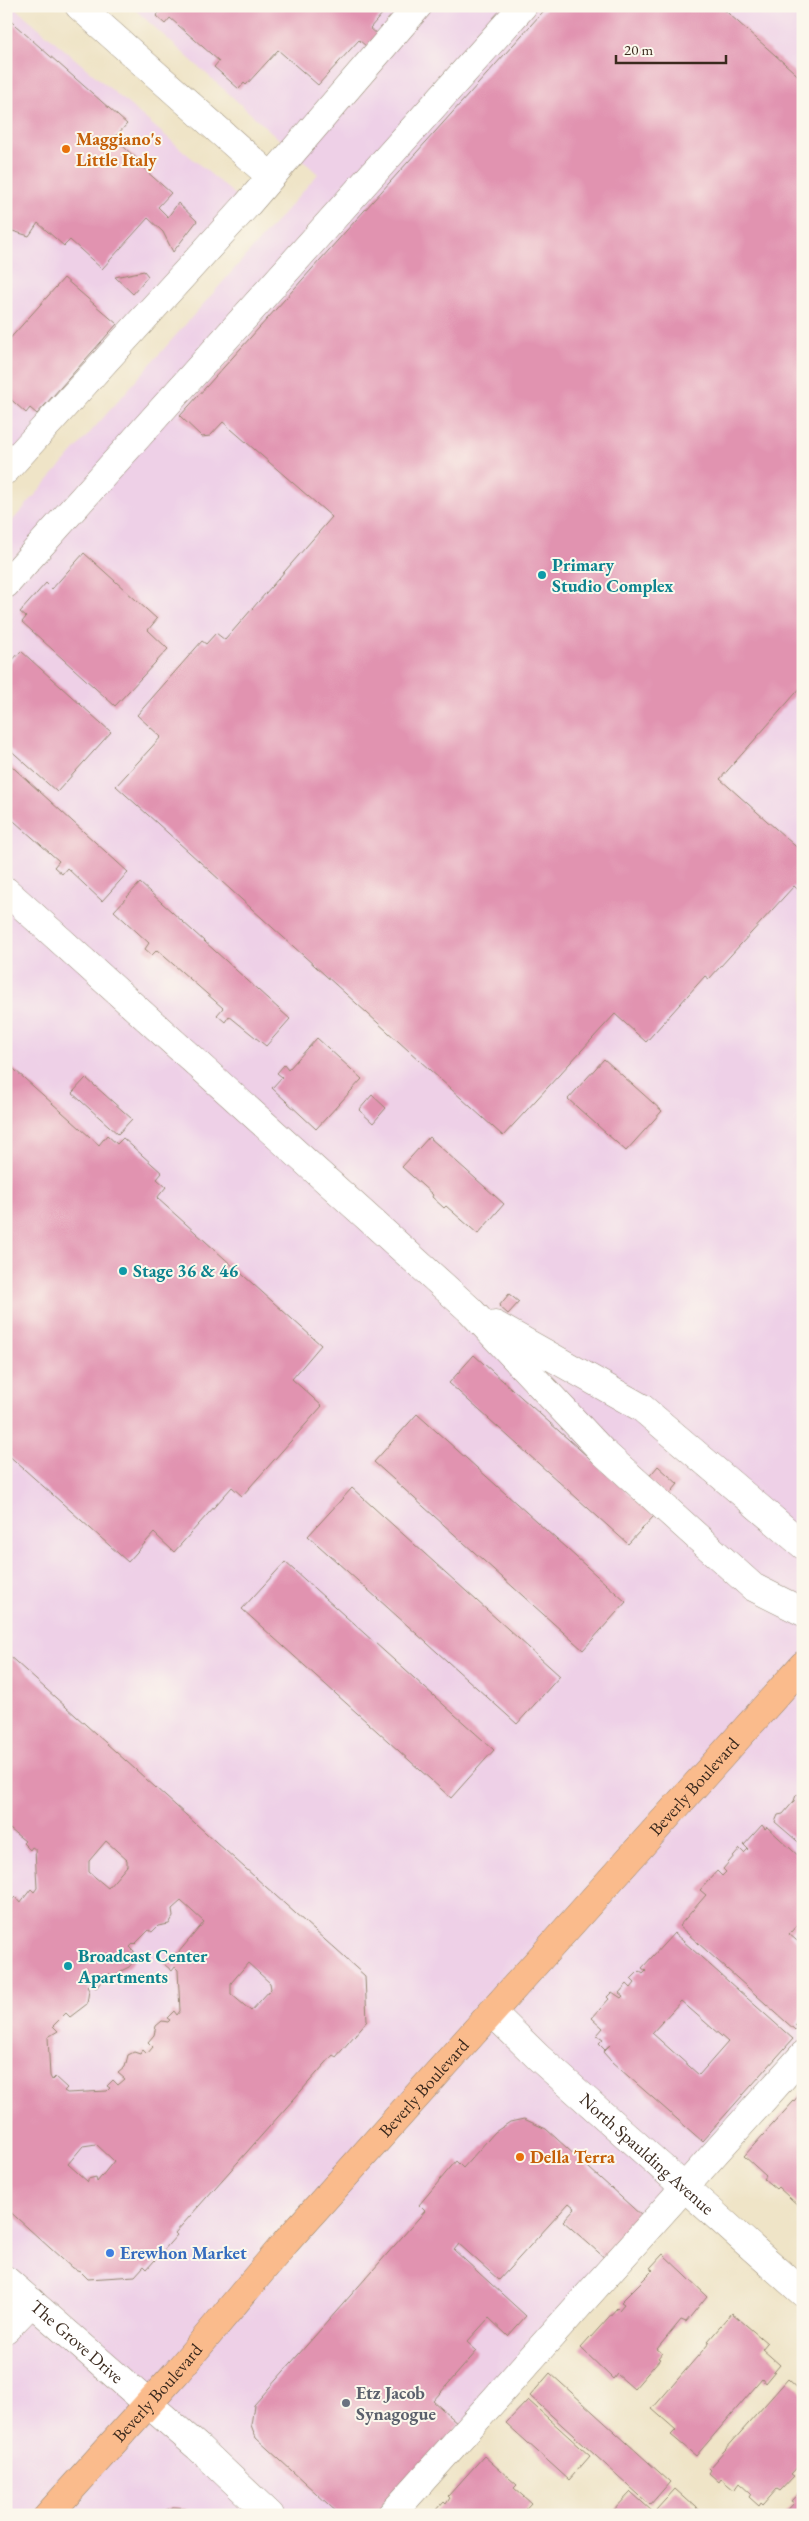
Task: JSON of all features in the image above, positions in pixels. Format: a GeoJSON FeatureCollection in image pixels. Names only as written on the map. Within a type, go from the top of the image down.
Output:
{"type":"FeatureCollection","features":[{"type":"Feature","properties":{"kind":"main road","name":"Beverly Boulevard"},"geometry":{"type":"LineString","coordinates":[[48,2515],[148,2403],[286,2242],[803,1665]]}},
{"type":"Feature","properties":{"kind":"street"},"geometry":{"type":"LineString","coordinates":[[80,6],[270,176]]}},
{"type":"Feature","properties":{"kind":"street"},"geometry":{"type":"LineString","coordinates":[[6,470],[247,206],[270,176],[418,6]]}},
{"type":"Feature","properties":{"kind":"street"},"geometry":{"type":"LineString","coordinates":[[6,584],[523,6]]}},
{"type":"Feature","properties":{"kind":"street"},"geometry":{"type":"LineString","coordinates":[[6,891],[470,1310],[610,1458],[753,1587],[803,1612]]}},
{"type":"Feature","properties":{"kind":"street"},"geometry":{"type":"LineString","coordinates":[[470,1310],[642,1408],[803,1545]]}},
{"type":"Feature","properties":{"kind":"street","name":"North Spaulding Avenue"},"geometry":{"type":"LineString","coordinates":[[492,2012],[538,2057],[803,2293]]}},
{"type":"Feature","properties":{"kind":"street"},"geometry":{"type":"LineString","coordinates":[[391,2515],[803,2054]]}},
{"type":"Feature","properties":{"kind":"street","name":"The Grove Drive"},"geometry":{"type":"LineString","coordinates":[[6,2280],[148,2403],[270,2515]]}},
{"type":"Feature","properties":{"kind":"street"},"geometry":{"type":"LineString","coordinates":[[6,2329],[32,2302]]}},
{"type":"Feature","properties":{"kind":"shaded area"},"geometry":{"type":"Polygon","coordinates":[[[6,6],[13,6],[247,205],[6,470],[6,6]]]}},
{"type":"Feature","properties":{"kind":"shaded area"},"geometry":{"type":"Polygon","coordinates":[[[131,6],[803,6],[803,2061],[399,2515],[6,2515],[6,528],[318,174],[131,6]]]}},
{"type":"Feature","properties":{"kind":"building"},"geometry":{"type":"Polygon","coordinates":[[[157,6],[389,6],[370,28],[378,35],[367,47],[359,40],[318,85],[278,50],[246,85],[244,83],[239,89],[214,67],[219,61],[170,18],[165,24],[156,16],[161,10],[157,6]]]}},
{"type":"Feature","properties":{"kind":"building","name":"Primary Studio Complex"},"geometry":{"type":"Polygon","coordinates":[[[548,6],[720,6],[803,80],[803,685],[720,779],[803,853],[803,894],[794,886],[709,979],[705,976],[646,1042],[615,1014],[503,1136],[116,786],[161,737],[137,715],[202,641],[206,644],[216,633],[225,640],[332,517],[223,422],[210,436],[202,437],[180,416],[548,6]]]}},
{"type":"Feature","properties":{"kind":"building","name":"Maggiano's Little Italy"},"geometry":{"type":"Polygon","coordinates":[[[6,17],[127,124],[114,138],[138,160],[136,162],[171,193],[158,207],[168,217],[178,203],[197,221],[173,252],[163,232],[148,218],[102,269],[70,240],[64,246],[38,223],[29,236],[6,229],[6,17]]]}},
{"type":"Feature","properties":{"kind":"building"},"geometry":{"type":"Polygon","coordinates":[[[144,271],[148,276],[133,294],[115,277],[144,271]]]}},
{"type":"Feature","properties":{"kind":"building"},"geometry":{"type":"Polygon","coordinates":[[[64,278],[117,324],[37,414],[30,408],[26,413],[6,395],[6,343],[64,278]]]}},
{"type":"Feature","properties":{"kind":"building"},"geometry":{"type":"Polygon","coordinates":[[[84,553],[157,619],[148,630],[168,649],[115,706],[22,622],[26,617],[20,612],[46,583],[52,589],[84,553]]]}},
{"type":"Feature","properties":{"kind":"building"},"geometry":{"type":"Polygon","coordinates":[[[21,651],[111,732],[57,792],[6,746],[6,667],[21,651]]]}},
{"type":"Feature","properties":{"kind":"building"},"geometry":{"type":"Polygon","coordinates":[[[6,761],[128,872],[102,901],[67,868],[62,874],[54,867],[59,861],[6,814],[6,761]]]}},
{"type":"Feature","properties":{"kind":"building"},"geometry":{"type":"Polygon","coordinates":[[[140,883],[290,1019],[266,1046],[229,1016],[225,1022],[217,1015],[223,1008],[157,950],[152,955],[145,949],[149,943],[114,911],[140,883]]]}},
{"type":"Feature","properties":{"kind":"building"},"geometry":{"type":"Polygon","coordinates":[[[317,1038],[362,1079],[316,1129],[272,1088],[282,1077],[277,1073],[284,1065],[288,1070],[317,1038]]]}},
{"type":"Feature","properties":{"kind":"building"},"geometry":{"type":"Polygon","coordinates":[[[604,1059],[662,1111],[626,1151],[568,1099],[604,1059]]]}},
{"type":"Feature","properties":{"kind":"building","name":"Stage 36 & 46"},"geometry":{"type":"Polygon","coordinates":[[[6,1062],[99,1145],[107,1135],[117,1144],[123,1138],[162,1173],[157,1179],[166,1187],[157,1198],[321,1345],[292,1379],[322,1406],[242,1496],[232,1487],[174,1552],[154,1533],[128,1562],[6,1453],[6,1062]]]}},
{"type":"Feature","properties":{"kind":"building"},"geometry":{"type":"Polygon","coordinates":[[[86,1078],[132,1119],[118,1134],[72,1093],[86,1078]]]}},
{"type":"Feature","properties":{"kind":"building"},"geometry":{"type":"Polygon","coordinates":[[[372,1095],[386,1108],[373,1123],[359,1110],[372,1095]]]}},
{"type":"Feature","properties":{"kind":"building"},"geometry":{"type":"Polygon","coordinates":[[[429,1137],[504,1204],[478,1234],[446,1206],[444,1208],[432,1197],[433,1195],[402,1167],[429,1137]]]}},
{"type":"Feature","properties":{"kind":"building"},"geometry":{"type":"Polygon","coordinates":[[[509,1294],[519,1302],[508,1314],[499,1306],[509,1294]]]}},
{"type":"Feature","properties":{"kind":"building"},"geometry":{"type":"Polygon","coordinates":[[[474,1355],[654,1516],[628,1544],[449,1383],[474,1355]]]}},
{"type":"Feature","properties":{"kind":"building"},"geometry":{"type":"Polygon","coordinates":[[[417,1414],[626,1602],[583,1650],[374,1462],[417,1414]]]}},
{"type":"Feature","properties":{"kind":"building"},"geometry":{"type":"Polygon","coordinates":[[[658,1466],[678,1484],[667,1497],[647,1479],[658,1466]]]}},
{"type":"Feature","properties":{"kind":"building"},"geometry":{"type":"Polygon","coordinates":[[[352,1488],[560,1676],[517,1724],[308,1536],[352,1488]]]}},
{"type":"Feature","properties":{"kind":"building"},"geometry":{"type":"Polygon","coordinates":[[[285,1562],[494,1750],[451,1798],[242,1609],[285,1562]]]}},
{"type":"Feature","properties":{"kind":"building","name":"Broadcast Center Apartments"},"geometry":{"type":"Polygon","coordinates":[[[6,1653],[365,1976],[367,2021],[336,2057],[333,2055],[175,2233],[177,2235],[147,2269],[144,2266],[135,2276],[88,2279],[80,2271],[72,2268],[6,2208],[6,1906],[11,1907],[8,1904],[15,1897],[20,1903],[31,1889],[34,1892],[37,1888],[35,1849],[32,1847],[30,1850],[23,1843],[25,1841],[6,1826],[6,1653]],[[106,1841],[89,1861],[89,1872],[108,1888],[127,1866],[127,1860],[106,1841]],[[181,1901],[172,1909],[173,1917],[169,1924],[158,1926],[152,1932],[149,1930],[130,1947],[134,1951],[133,1962],[129,1967],[121,1971],[114,1978],[109,1973],[96,1988],[90,1983],[87,1987],[89,1990],[87,2004],[70,2017],[66,2013],[53,2026],[58,2031],[48,2037],[50,2076],[52,2080],[55,2077],[67,2088],[64,2091],[67,2093],[107,2091],[110,2088],[107,2086],[113,2080],[118,2085],[125,2079],[118,2073],[125,2067],[128,2055],[134,2052],[140,2054],[143,2050],[147,2054],[153,2047],[148,2042],[154,2035],[156,2026],[162,2021],[168,2022],[170,2020],[167,2018],[174,2011],[177,2015],[180,2011],[178,1970],[175,1967],[172,1971],[164,1964],[170,1957],[173,1959],[204,1922],[181,1901]],[[248,1963],[231,1983],[231,1994],[251,2011],[271,1989],[270,1983],[248,1963]],[[96,2144],[83,2146],[68,2164],[88,2182],[88,2179],[96,2177],[97,2182],[114,2161],[96,2144]]]}},
{"type":"Feature","properties":{"kind":"building"},"geometry":{"type":"Polygon","coordinates":[[[803,1792],[803,1846],[775,1822],[778,1815],[783,1814],[794,1801],[796,1795],[801,1795],[803,1792]]]}},
{"type":"Feature","properties":{"kind":"building"},"geometry":{"type":"Polygon","coordinates":[[[762,1825],[765,1829],[767,1827],[803,1860],[803,1919],[789,1934],[803,1946],[803,2015],[795,2024],[798,2027],[795,2030],[679,1926],[706,1895],[700,1890],[717,1871],[722,1876],[726,1872],[723,1869],[740,1849],[744,1853],[748,1849],[744,1845],[762,1825]]]}},
{"type":"Feature","properties":{"kind":"building"},"geometry":{"type":"Polygon","coordinates":[[[674,1933],[793,2039],[702,2141],[612,2062],[603,2052],[610,2045],[605,2049],[599,2043],[603,2039],[597,2035],[603,2028],[592,2018],[609,1999],[607,1997],[612,1992],[621,1998],[623,1996],[619,1993],[627,1984],[631,1988],[635,1983],[631,1979],[639,1971],[643,1974],[646,1971],[642,1968],[674,1933]],[[681,2001],[652,2033],[699,2075],[728,2042],[681,2001]]]}},
{"type":"Feature","properties":{"kind":"building"},"geometry":{"type":"Polygon","coordinates":[[[803,2091],[803,2205],[801,2208],[778,2187],[776,2189],[764,2179],[766,2176],[744,2156],[803,2091]]]}},
{"type":"Feature","properties":{"kind":"building"},"geometry":{"type":"Polygon","coordinates":[[[524,2119],[546,2129],[643,2217],[606,2259],[563,2221],[575,2208],[569,2203],[499,2280],[459,2244],[454,2250],[526,2316],[508,2336],[489,2318],[467,2342],[477,2351],[433,2401],[459,2424],[377,2515],[340,2515],[256,2438],[251,2425],[254,2405],[425,2211],[419,2205],[456,2161],[463,2168],[495,2132],[510,2122],[524,2119]]]}},
{"type":"Feature","properties":{"kind":"building"},"geometry":{"type":"Polygon","coordinates":[[[663,2254],[707,2296],[686,2322],[681,2320],[657,2349],[662,2353],[658,2358],[660,2359],[634,2389],[617,2374],[613,2379],[581,2348],[617,2308],[619,2310],[624,2304],[621,2302],[653,2270],[650,2268],[663,2254]]]}},
{"type":"Feature","properties":{"kind":"building"},"geometry":{"type":"Polygon","coordinates":[[[732,2313],[767,2343],[762,2349],[780,2365],[765,2383],[762,2379],[696,2456],[671,2435],[676,2430],[652,2409],[710,2342],[708,2341],[732,2313]]]}},
{"type":"Feature","properties":{"kind":"building"},"geometry":{"type":"Polygon","coordinates":[[[550,2373],[670,2482],[650,2505],[530,2396],[550,2373]]]}},
{"type":"Feature","properties":{"kind":"building"},"geometry":{"type":"Polygon","coordinates":[[[788,2379],[803,2393],[803,2461],[791,2474],[794,2476],[780,2491],[777,2489],[763,2505],[761,2503],[759,2506],[749,2497],[751,2494],[739,2483],[734,2490],[721,2479],[719,2482],[709,2473],[711,2470],[709,2468],[788,2379]]]}},
{"type":"Feature","properties":{"kind":"building"},"geometry":{"type":"Polygon","coordinates":[[[528,2400],[590,2456],[569,2480],[506,2423],[528,2400]]]}},
{"type":"Feature","properties":{"kind":"building"},"geometry":{"type":"Polygon","coordinates":[[[484,2456],[517,2485],[514,2488],[531,2503],[520,2515],[436,2515],[434,2513],[444,2502],[446,2504],[450,2498],[448,2496],[484,2456]]]}},
{"type":"Feature","properties":{"kind":"building"},"geometry":{"type":"Polygon","coordinates":[[[803,2488],[803,2515],[783,2515],[794,2503],[791,2501],[803,2488]]]}},
{"type":"Feature","properties":{"kind":"building"},"geometry":{"type":"Polygon","coordinates":[[[675,2489],[704,2515],[662,2515],[656,2510],[675,2489]]]}},
{"type":"Feature","properties":{"kind":"building"},"geometry":{"type":"Polygon","coordinates":[[[631,2492],[653,2512],[650,2515],[609,2515],[631,2492]]]}},
{"type":"Feature","properties":{"kind":"building"},"geometry":{"type":"Polygon","coordinates":[[[173,2507],[185,2508],[198,2515],[155,2515],[173,2507]]]}},
{"type":"Feature","properties":{"kind":"place","name":"Maggiano's Little Italy"},"geometry":{"type":"Point","coordinates":[66,149]}},
{"type":"Feature","properties":{"kind":"place","name":"Primary Studio Complex"},"geometry":{"type":"Point","coordinates":[542,575]}},
{"type":"Feature","properties":{"kind":"place","name":"Stage 36 & 46"},"geometry":{"type":"Point","coordinates":[123,1271]}},
{"type":"Feature","properties":{"kind":"place","name":"Broadcast Center Apartments"},"geometry":{"type":"Point","coordinates":[68,1966]}},
{"type":"Feature","properties":{"kind":"place","name":"Della Terra"},"geometry":{"type":"Point","coordinates":[520,2157]}},
{"type":"Feature","properties":{"kind":"place","name":"Erewhon Market"},"geometry":{"type":"Point","coordinates":[110,2253]}},
{"type":"Feature","properties":{"kind":"place","name":"Etz Jacob Synagogue"},"geometry":{"type":"Point","coordinates":[346,2403]}}]}
